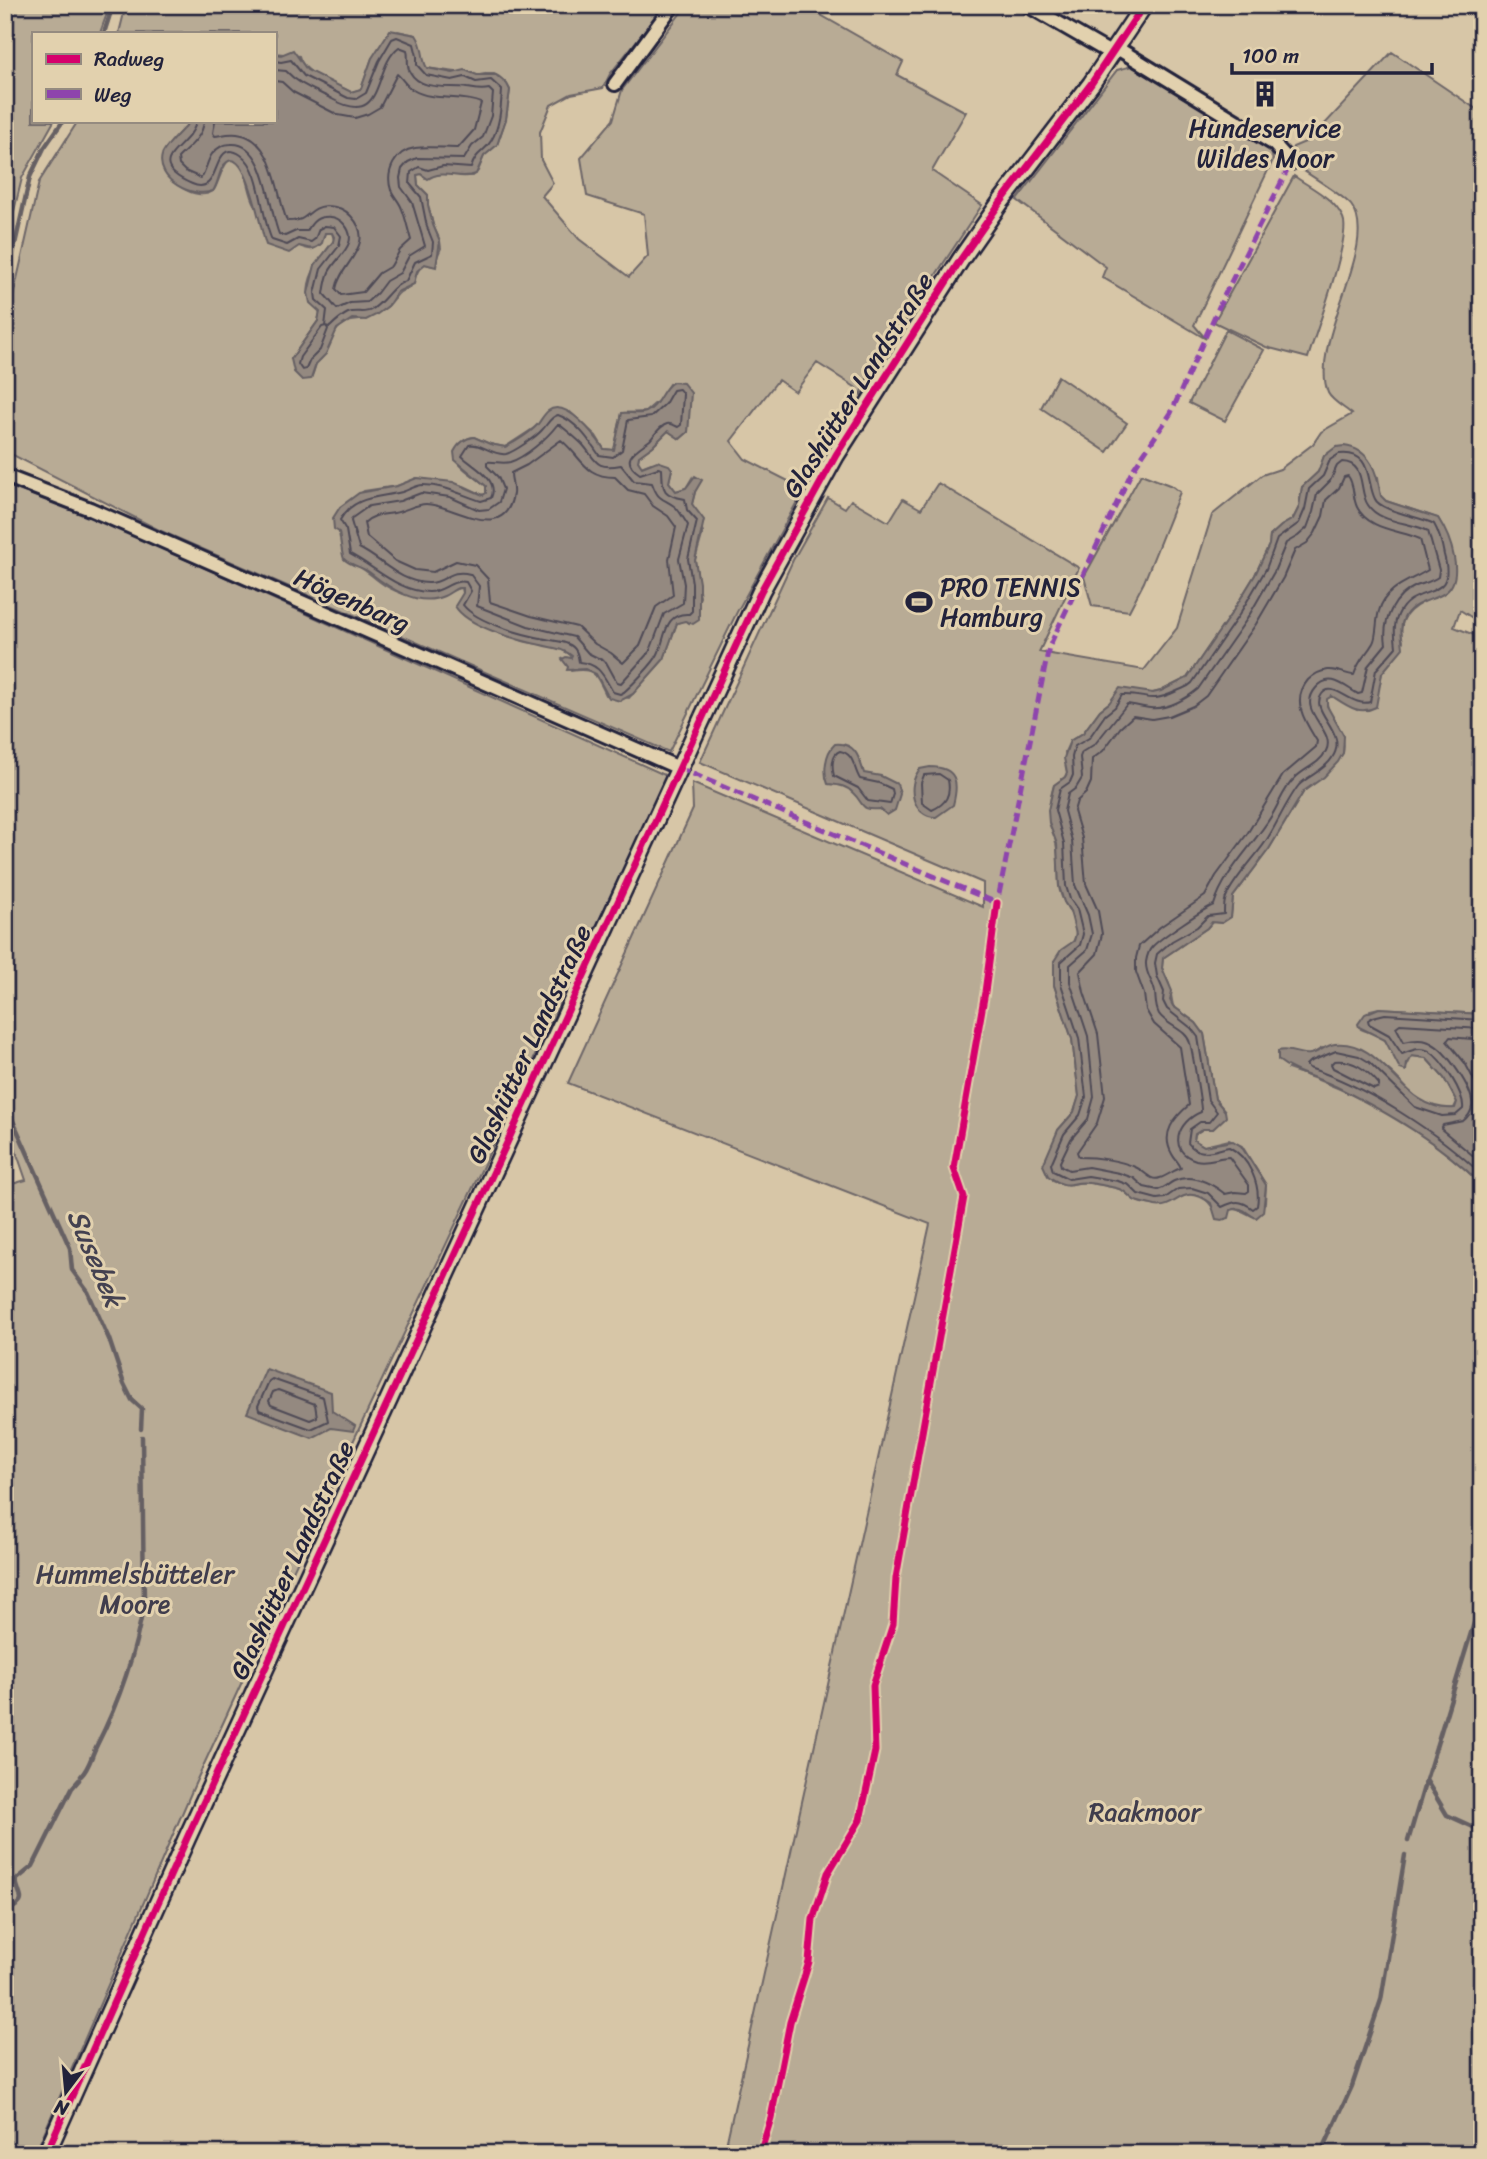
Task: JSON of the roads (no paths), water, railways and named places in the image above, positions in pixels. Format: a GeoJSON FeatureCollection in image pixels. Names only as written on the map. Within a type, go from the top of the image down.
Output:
{"type":"FeatureCollection","features":[{"type":"Feature","properties":{"kind":"street"},"geometry":{"type":"LineString","coordinates":[[615,84],[673,5]]}},
{"type":"Feature","properties":{"kind":"street"},"geometry":{"type":"LineString","coordinates":[[1027,5],[1114,51],[1275,144],[1291,163]]}},
{"type":"Feature","properties":{"kind":"street","name":"Glashütter Landstraße"},"geometry":{"type":"LineString","coordinates":[[46,2154],[193,1826],[761,591],[836,455],[961,258],[1000,202],[1055,133],[1144,5]]}},
{"type":"Feature","properties":{"kind":"street","name":"Högenbarg"},"geometry":{"type":"LineString","coordinates":[[5,476],[102,515],[679,768]]}},
{"type":"Feature","properties":{"kind":"water"},"geometry":{"type":"Polygon","coordinates":[[[390,30],[416,35],[427,68],[453,73],[465,70],[477,75],[496,75],[507,84],[510,90],[506,119],[497,145],[484,156],[476,174],[446,174],[428,179],[421,174],[417,175],[418,185],[428,195],[433,225],[440,241],[436,267],[425,264],[417,271],[414,284],[397,292],[388,306],[376,315],[366,320],[352,319],[337,329],[326,354],[316,364],[311,379],[302,380],[294,372],[291,359],[318,321],[320,312],[310,303],[308,293],[315,265],[333,242],[332,233],[325,233],[322,243],[316,248],[299,246],[289,253],[266,245],[252,193],[241,167],[234,161],[227,162],[213,191],[196,192],[186,190],[170,179],[161,164],[162,155],[170,142],[190,122],[276,122],[276,53],[281,55],[293,50],[307,70],[351,92],[361,89],[372,58],[390,30]]]}},
{"type":"Feature","properties":{"kind":"water"},"geometry":{"type":"Polygon","coordinates":[[[673,382],[683,383],[691,393],[688,432],[680,439],[668,431],[639,456],[638,461],[642,467],[657,461],[669,465],[672,469],[669,482],[676,491],[686,488],[695,476],[702,480],[692,504],[704,520],[695,560],[699,583],[699,620],[693,624],[685,621],[677,623],[664,659],[633,694],[620,701],[609,698],[596,674],[585,669],[567,670],[568,667],[562,659],[572,656],[565,651],[507,636],[481,626],[461,614],[455,606],[463,588],[434,599],[413,598],[344,559],[339,532],[334,529],[333,518],[340,507],[359,493],[397,486],[417,478],[453,482],[483,495],[486,493],[486,486],[455,460],[454,452],[458,446],[474,437],[505,447],[527,433],[547,412],[555,408],[563,409],[580,420],[604,449],[614,450],[622,413],[640,413],[651,409],[673,382]]]}},
{"type":"Feature","properties":{"kind":"water"},"geometry":{"type":"Polygon","coordinates":[[[1344,446],[1367,457],[1375,471],[1381,496],[1386,501],[1438,518],[1451,546],[1454,579],[1443,594],[1418,605],[1405,616],[1401,628],[1403,648],[1382,673],[1376,707],[1358,710],[1332,696],[1327,699],[1327,706],[1344,736],[1343,753],[1324,777],[1304,791],[1269,849],[1233,897],[1231,917],[1222,923],[1212,922],[1163,958],[1162,968],[1172,991],[1170,1000],[1173,1006],[1196,1023],[1204,1034],[1215,1099],[1225,1111],[1226,1117],[1213,1129],[1203,1129],[1195,1134],[1194,1140],[1204,1146],[1233,1141],[1241,1146],[1266,1185],[1263,1212],[1256,1218],[1241,1209],[1235,1209],[1231,1210],[1229,1218],[1222,1220],[1216,1219],[1211,1203],[1201,1197],[1186,1195],[1169,1204],[1155,1206],[1136,1201],[1116,1188],[1082,1182],[1061,1183],[1048,1176],[1043,1165],[1058,1130],[1074,1112],[1079,1096],[1072,1039],[1054,985],[1054,961],[1061,950],[1074,941],[1076,934],[1059,886],[1057,844],[1049,823],[1048,810],[1054,785],[1067,773],[1064,758],[1070,741],[1083,733],[1120,688],[1153,693],[1187,678],[1255,575],[1269,545],[1270,536],[1293,519],[1299,507],[1302,487],[1318,472],[1324,456],[1336,447],[1344,446]]]}},
{"type":"Feature","properties":{"kind":"water"},"geometry":{"type":"Polygon","coordinates":[[[835,744],[852,748],[864,773],[881,776],[897,784],[900,794],[895,810],[887,815],[880,809],[865,808],[847,788],[828,784],[826,763],[835,744]]]}},
{"type":"Feature","properties":{"kind":"water"},"geometry":{"type":"Polygon","coordinates":[[[930,767],[951,773],[956,789],[953,805],[936,817],[921,812],[913,791],[913,783],[920,769],[930,767]]]}},
{"type":"Feature","properties":{"kind":"water"},"geometry":{"type":"Polygon","coordinates":[[[1379,1008],[1482,1014],[1482,1185],[1432,1143],[1395,1119],[1337,1087],[1292,1069],[1278,1060],[1278,1051],[1282,1050],[1306,1054],[1335,1044],[1353,1046],[1381,1063],[1420,1099],[1436,1106],[1455,1108],[1457,1102],[1444,1078],[1426,1058],[1412,1056],[1406,1071],[1400,1069],[1385,1040],[1359,1027],[1358,1024],[1365,1014],[1379,1008]]]}},
{"type":"Feature","properties":{"kind":"water"},"geometry":{"type":"Polygon","coordinates":[[[266,1369],[331,1392],[332,1411],[355,1426],[353,1431],[331,1428],[312,1438],[247,1413],[266,1369]]]}},
{"type":"Feature","properties":{"kind":"waterway","name":"Susebek"},"geometry":{"type":"LineString","coordinates":[[104,32],[113,5]]}},
{"type":"Feature","properties":{"kind":"waterway","name":"Susebek"},"geometry":{"type":"LineString","coordinates":[[5,289],[30,177],[44,148],[62,122]]}},
{"type":"Feature","properties":{"kind":"waterway","name":"Susebek"},"geometry":{"type":"LineString","coordinates":[[5,1103],[70,1248],[72,1270],[88,1292],[132,1400],[142,1409],[141,1429]]}},
{"type":"Feature","properties":{"kind":"waterway","name":"Susebek"},"geometry":{"type":"LineString","coordinates":[[81,1776],[119,1695],[144,1602],[142,1437]]}},
{"type":"Feature","properties":{"kind":"waterway"},"geometry":{"type":"LineString","coordinates":[[1482,1597],[1426,1780],[1447,1815],[1482,1831]]}},
{"type":"Feature","properties":{"kind":"waterway","name":"Susebek"},"geometry":{"type":"LineString","coordinates":[[5,1912],[20,1902],[16,1880],[33,1866],[72,1788],[79,1780]]}},
{"type":"Feature","properties":{"kind":"waterway"},"geometry":{"type":"LineString","coordinates":[[1408,1841],[1426,1780]]}},
{"type":"Feature","properties":{"kind":"waterway"},"geometry":{"type":"LineString","coordinates":[[1321,2154],[1352,2086],[1381,2000],[1405,1855]]}},
{"type":"Feature","properties":{"kind":"place","name":"Hundeservice Wildes Moor"},"geometry":{"type":"Point","coordinates":[1265,94]}},
{"type":"Feature","properties":{"kind":"place","name":"PRO TENNIS Hamburg"},"geometry":{"type":"Point","coordinates":[919,602]}},
{"type":"Feature","properties":{"kind":"park label","name":"Hummelsbütteler Moore"},"geometry":{"type":"Point","coordinates":[135,1589]}},
{"type":"Feature","properties":{"kind":"park label","name":"Raakmoor"},"geometry":{"type":"Point","coordinates":[1145,1812]}}]}
